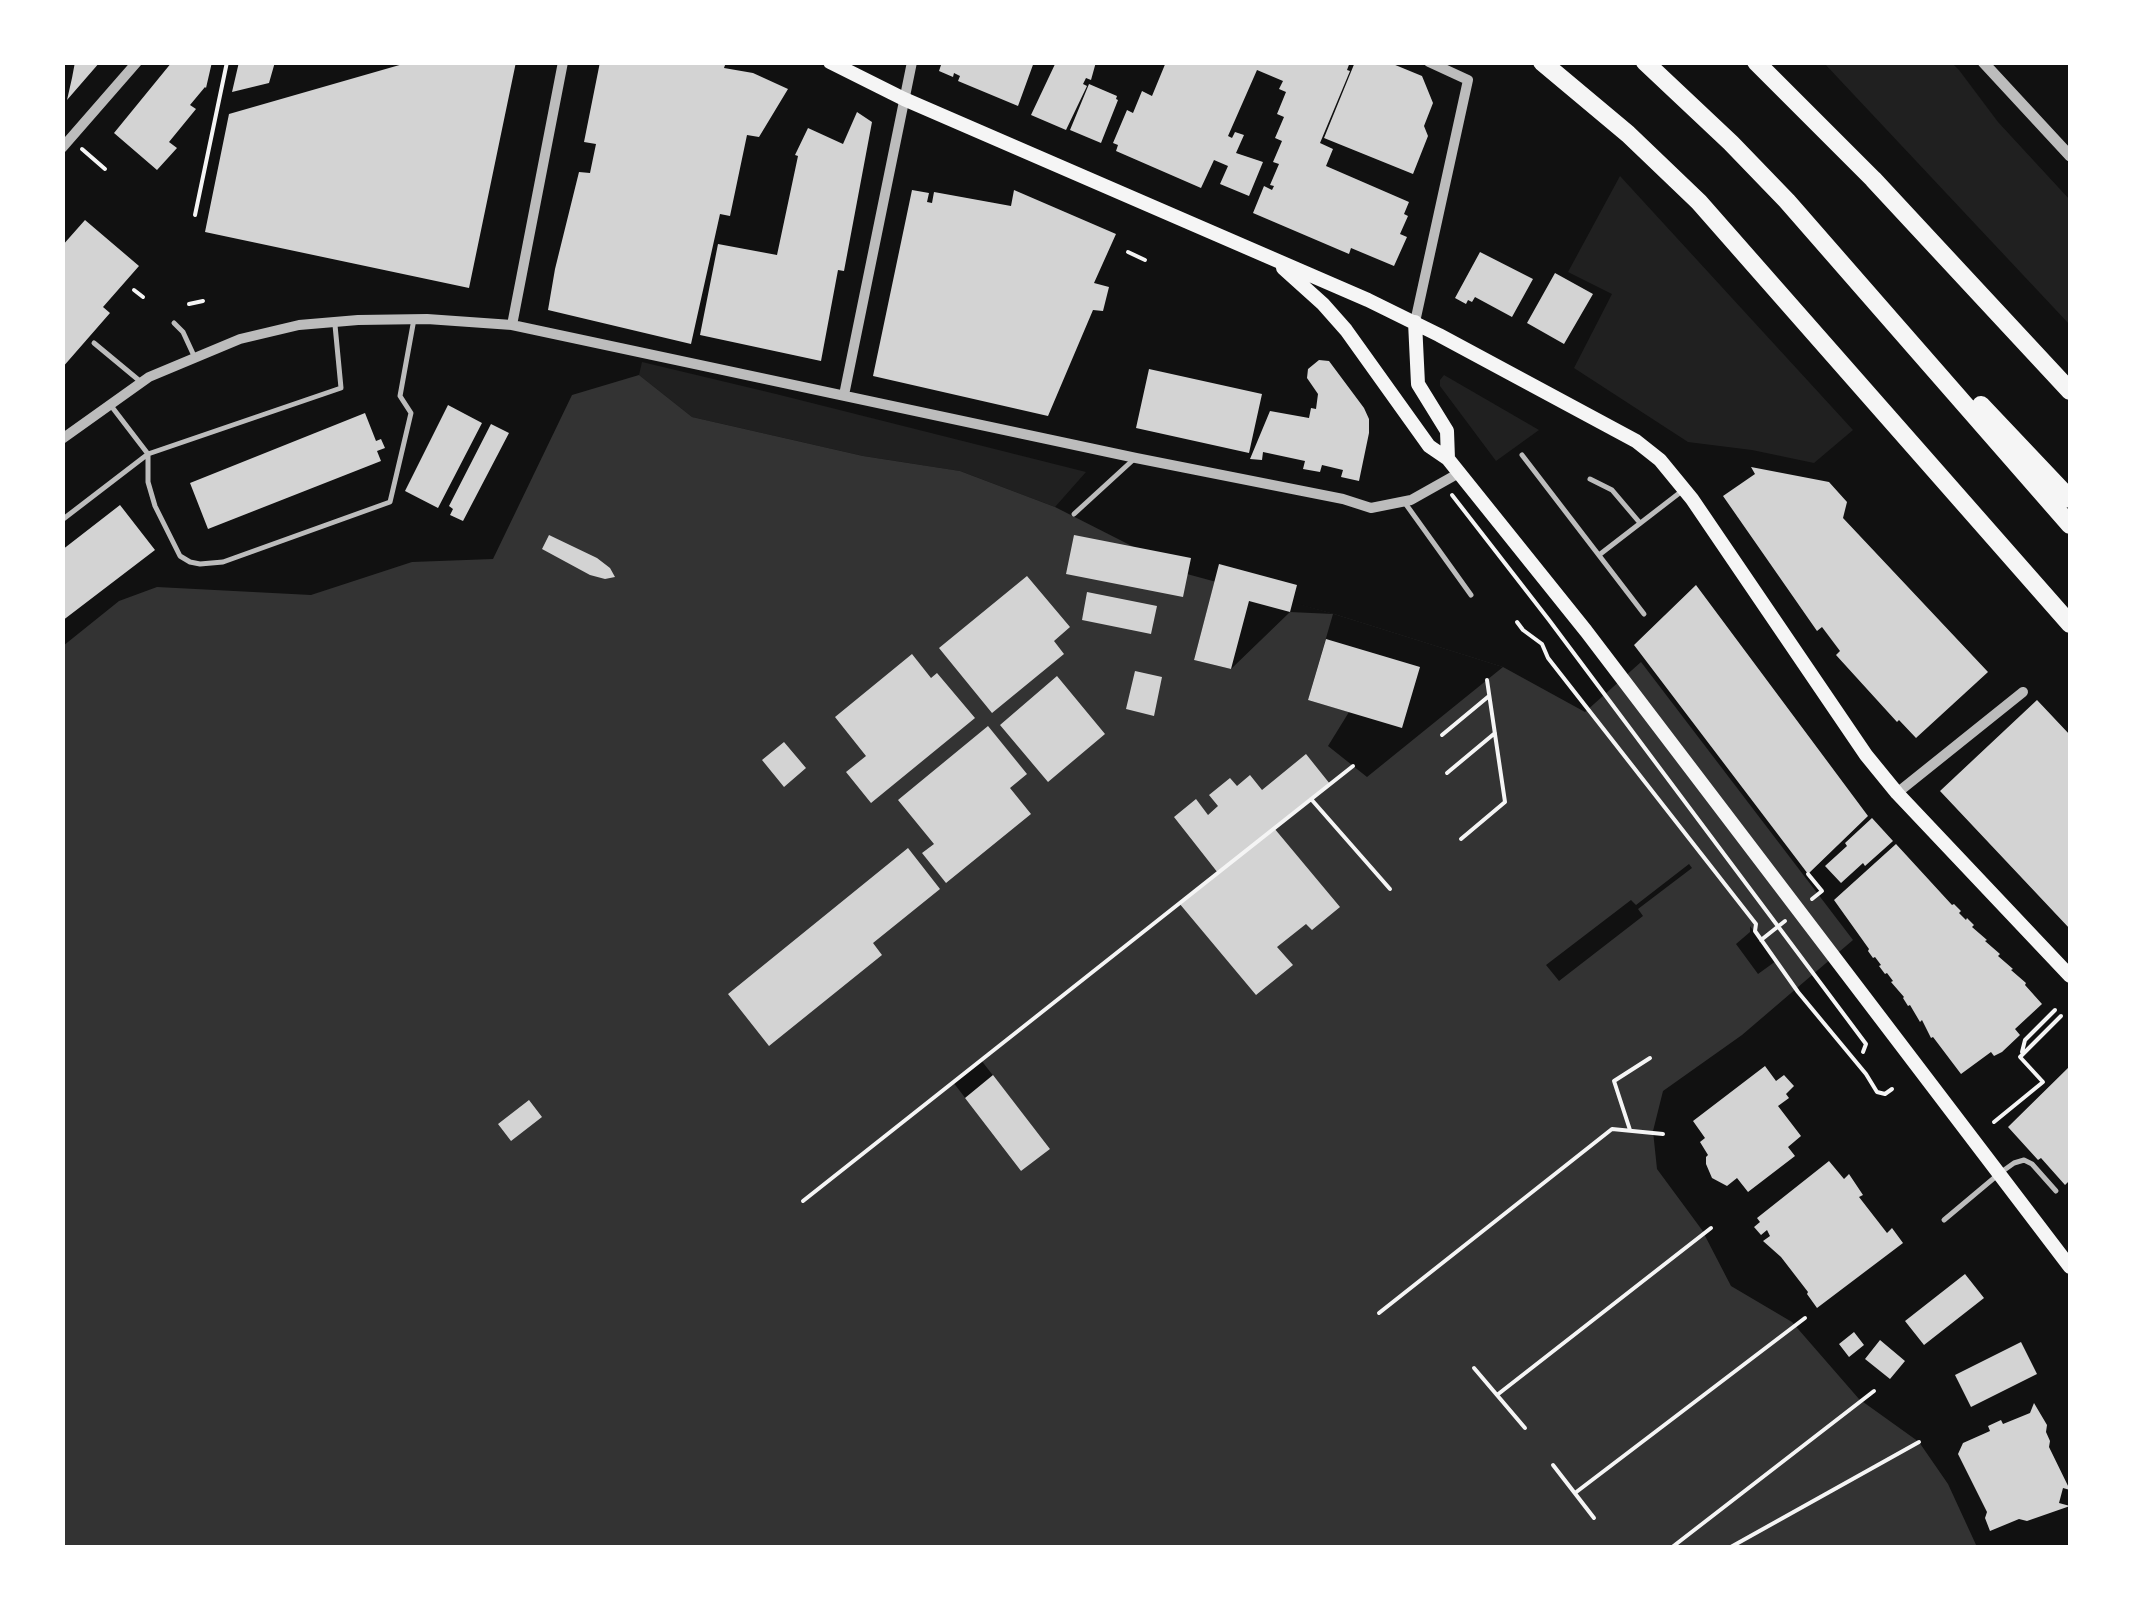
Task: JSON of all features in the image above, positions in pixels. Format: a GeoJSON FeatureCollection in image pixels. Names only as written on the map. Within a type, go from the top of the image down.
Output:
{"type":"FeatureCollection","features":[{"type":"Feature","properties":{"kind":"highway"},"geometry":{"type":"LineString","coordinates":[[1542,62],[1640,145],[1732,237],[2070,624]]}},
{"type":"Feature","properties":{"kind":"highway"},"geometry":{"type":"LineString","coordinates":[[1645,62],[1731,143],[2070,499]]}},
{"type":"Feature","properties":{"kind":"highway"},"geometry":{"type":"LineString","coordinates":[[1756,62],[1847,151],[2070,392]]}},
{"type":"Feature","properties":{"kind":"highway"},"geometry":{"type":"LineString","coordinates":[[1814,232],[2070,525]]}},
{"type":"Feature","properties":{"kind":"highway"},"geometry":{"type":"LineString","coordinates":[[2043,592],[2070,634]]}},
{"type":"Feature","properties":{"kind":"main road"},"geometry":{"type":"LineString","coordinates":[[830,62],[904,99],[1415,322],[1636,441],[1660,460],[1684,490],[1896,793],[2070,976]]}},
{"type":"Feature","properties":{"kind":"main road"},"geometry":{"type":"LineString","coordinates":[[1272,258],[1334,317],[1429,446],[1448,459],[1586,631],[2069,1263]]}},
{"type":"Feature","properties":{"kind":"main road"},"geometry":{"type":"LineString","coordinates":[[1415,322],[1418,384],[1447,431],[1448,459]]}},
{"type":"Feature","properties":{"kind":"street"},"geometry":{"type":"LineString","coordinates":[[62,148],[137,62]]}},
{"type":"Feature","properties":{"kind":"street"},"geometry":{"type":"LineString","coordinates":[[512,325],[563,62]]}},
{"type":"Feature","properties":{"kind":"street"},"geometry":{"type":"LineString","coordinates":[[844,395],[912,62]]}},
{"type":"Feature","properties":{"kind":"street"},"geometry":{"type":"LineString","coordinates":[[1415,322],[1468,80],[1429,62]]}},
{"type":"Feature","properties":{"kind":"street"},"geometry":{"type":"LineString","coordinates":[[1983,62],[2070,156]]}},
{"type":"Feature","properties":{"kind":"street"},"geometry":{"type":"LineString","coordinates":[[62,439],[141,382],[240,339],[298,325],[414,319],[512,325],[1372,508],[1410,500],[1458,472]]}},
{"type":"Feature","properties":{"kind":"street"},"geometry":{"type":"LineString","coordinates":[[1896,793],[2023,692]]}},
{"type":"Feature","properties":{"kind":"lane"},"geometry":{"type":"LineString","coordinates":[[110,404],[148,454],[148,482],[155,506],[180,556],[200,564],[223,562],[390,502],[410,413],[400,396],[414,319]]}},
{"type":"Feature","properties":{"kind":"lane"},"geometry":{"type":"LineString","coordinates":[[62,520],[148,454],[341,388],[334,322]]}},
{"type":"Feature","properties":{"kind":"lane"},"geometry":{"type":"LineString","coordinates":[[174,323],[183,332],[195,358]]}},
{"type":"Feature","properties":{"kind":"lane"},"geometry":{"type":"LineString","coordinates":[[94,344],[141,382]]}},
{"type":"Feature","properties":{"kind":"lane"},"geometry":{"type":"LineString","coordinates":[[1522,455],[1644,614]]}},
{"type":"Feature","properties":{"kind":"lane"},"geometry":{"type":"LineString","coordinates":[[1074,514],[1136,458]]}},
{"type":"Feature","properties":{"kind":"lane"},"geometry":{"type":"LineString","coordinates":[[1590,479],[1612,490],[1640,524]]}},
{"type":"Feature","properties":{"kind":"lane"},"geometry":{"type":"LineString","coordinates":[[1599,555],[1684,490]]}},
{"type":"Feature","properties":{"kind":"lane"},"geometry":{"type":"LineString","coordinates":[[1404,501],[1471,596]]}},
{"type":"Feature","properties":{"kind":"lane"},"geometry":{"type":"LineString","coordinates":[[1944,1220],[2014,1163],[2024,1160],[2056,1191]]}},
{"type":"Feature","properties":{"kind":"path"},"geometry":{"type":"LineString","coordinates":[[195,215],[227,62]]}},
{"type":"Feature","properties":{"kind":"path"},"geometry":{"type":"LineString","coordinates":[[82,149],[105,168]]}},
{"type":"Feature","properties":{"kind":"path"},"geometry":{"type":"LineString","coordinates":[[1128,252],[1146,260]]}},
{"type":"Feature","properties":{"kind":"path"},"geometry":{"type":"LineString","coordinates":[[134,290],[143,297]]}},
{"type":"Feature","properties":{"kind":"path"},"geometry":{"type":"LineString","coordinates":[[189,304],[203,301]]}},
{"type":"Feature","properties":{"kind":"path"},"geometry":{"type":"LineString","coordinates":[[1442,482],[1866,1044],[1863,1052]]}},
{"type":"Feature","properties":{"kind":"path"},"geometry":{"type":"LineString","coordinates":[[1516,622],[1542,644],[1548,658],[1756,924],[1754,931],[1877,1092],[1886,1094],[1892,1089]]}},
{"type":"Feature","properties":{"kind":"path"},"geometry":{"type":"LineString","coordinates":[[1461,839],[1506,802],[1487,680]]}},
{"type":"Feature","properties":{"kind":"path"},"geometry":{"type":"LineString","coordinates":[[1442,735],[1490,696]]}},
{"type":"Feature","properties":{"kind":"path"},"geometry":{"type":"LineString","coordinates":[[1447,774],[1495,733]]}},
{"type":"Feature","properties":{"kind":"path"},"geometry":{"type":"LineString","coordinates":[[803,1201],[1353,766]]}},
{"type":"Feature","properties":{"kind":"path"},"geometry":{"type":"LineString","coordinates":[[1312,798],[1390,889]]}},
{"type":"Feature","properties":{"kind":"path"},"geometry":{"type":"LineString","coordinates":[[2020,1057],[2025,1040],[2055,1010]]}},
{"type":"Feature","properties":{"kind":"path"},"geometry":{"type":"LineString","coordinates":[[2020,1057],[2061,1016]]}},
{"type":"Feature","properties":{"kind":"path"},"geometry":{"type":"LineString","coordinates":[[1994,1122],[2043,1082],[2020,1057]]}},
{"type":"Feature","properties":{"kind":"path"},"geometry":{"type":"LineString","coordinates":[[1630,1130],[1614,1081],[1650,1058]]}},
{"type":"Feature","properties":{"kind":"path"},"geometry":{"type":"LineString","coordinates":[[1379,1313],[1612,1128],[1663,1134]]}},
{"type":"Feature","properties":{"kind":"path"},"geometry":{"type":"LineString","coordinates":[[1498,1395],[1711,1228]]}},
{"type":"Feature","properties":{"kind":"path"},"geometry":{"type":"LineString","coordinates":[[1576,1493],[1805,1318]]}},
{"type":"Feature","properties":{"kind":"path"},"geometry":{"type":"LineString","coordinates":[[1474,1368],[1525,1428]]}},
{"type":"Feature","properties":{"kind":"path"},"geometry":{"type":"LineString","coordinates":[[1670,1548],[1874,1391]]}},
{"type":"Feature","properties":{"kind":"path"},"geometry":{"type":"LineString","coordinates":[[1729,1548],[1919,1442]]}},
{"type":"Feature","properties":{"kind":"path"},"geometry":{"type":"LineString","coordinates":[[1553,1465],[1594,1518]]}},
{"type":"Feature","properties":{"kind":"shaded area"},"geometry":{"type":"Polygon","coordinates":[[[1824,63],[1952,63],[1959,70],[1998,122],[2070,200],[2070,325],[1824,63]]]}},
{"type":"Feature","properties":{"kind":"shaded area"},"geometry":{"type":"Polygon","coordinates":[[[1620,176],[1853,430],[1814,463],[1688,442],[1574,368],[1612,294],[1568,272],[1620,176]]]}},
{"type":"Feature","properties":{"kind":"shaded area"},"geometry":{"type":"Polygon","coordinates":[[[642,362],[1086,472],[1055,507],[960,471],[863,456],[692,417],[639,375],[642,362]]]}},
{"type":"Feature","properties":{"kind":"shaded area"},"geometry":{"type":"Polygon","coordinates":[[[639,375],[692,417],[863,456],[960,471],[1055,507],[1187,574],[1334,614],[1503,667],[1585,712],[1641,662],[1853,940],[1742,1035],[1663,1091],[1653,1131],[1657,1169],[1702,1230],[1731,1286],[1792,1322],[1859,1399],[1919,1442],[1948,1484],[1977,1547],[63,1548],[63,646],[119,601],[157,587],[311,595],[412,562],[493,559],[572,395],[639,375]]]}},
{"type":"Feature","properties":{"kind":"shaded area"},"geometry":{"type":"Polygon","coordinates":[[[1444,375],[1539,430],[1496,461],[1440,386],[1444,375]]]}},
{"type":"Feature","properties":{"kind":"pier"},"geometry":{"type":"Polygon","coordinates":[[[1215,580],[1334,614],[1503,667],[1367,777],[1328,746],[1349,712],[1308,700],[1333,614],[1290,612],[1231,669],[1194,660],[1215,580]]]}},
{"type":"Feature","properties":{"kind":"pier"},"geometry":{"type":"Polygon","coordinates":[[[1689,864],[1692,868],[1638,909],[1643,916],[1559,981],[1546,965],[1631,900],[1636,905],[1689,864]]]}},
{"type":"Feature","properties":{"kind":"pier"},"geometry":{"type":"Polygon","coordinates":[[[1750,926],[1776,961],[1758,974],[1736,944],[1750,932],[1750,926]]]}},
{"type":"Feature","properties":{"kind":"pier"},"geometry":{"type":"Polygon","coordinates":[[[981,1060],[1050,1149],[1021,1171],[953,1082],[981,1060]]]}},
{"type":"Feature","properties":{"kind":"building"},"geometry":{"type":"Polygon","coordinates":[[[75,62],[100,62],[67,100],[72,78],[75,62]]]}},
{"type":"Feature","properties":{"kind":"building"},"geometry":{"type":"Polygon","coordinates":[[[172,62],[212,62],[206,88],[190,105],[196,109],[169,142],[177,148],[157,170],[114,133],[172,62]]]}},
{"type":"Feature","properties":{"kind":"building"},"geometry":{"type":"Polygon","coordinates":[[[239,62],[275,62],[269,83],[232,92],[239,62]]]}},
{"type":"Feature","properties":{"kind":"building"},"geometry":{"type":"Polygon","coordinates":[[[410,62],[516,62],[469,288],[205,232],[229,114],[410,62]]]}},
{"type":"Feature","properties":{"kind":"building"},"geometry":{"type":"Polygon","coordinates":[[[600,62],[726,62],[724,68],[753,73],[788,89],[759,137],[747,135],[730,216],[720,214],[691,344],[548,310],[579,172],[590,173],[596,144],[584,142],[600,62]]]}},
{"type":"Feature","properties":{"kind":"building"},"geometry":{"type":"Polygon","coordinates":[[[942,62],[1034,62],[1018,106],[958,81],[960,76],[954,73],[953,77],[939,71],[942,62]]]}},
{"type":"Feature","properties":{"kind":"building"},"geometry":{"type":"Polygon","coordinates":[[[1056,62],[1096,62],[1091,80],[1086,78],[1083,84],[1087,86],[1066,130],[1031,115],[1056,62]]]}},
{"type":"Feature","properties":{"kind":"building"},"geometry":{"type":"Polygon","coordinates":[[[1166,62],[1350,62],[1350,71],[1320,143],[1333,149],[1326,166],[1409,202],[1400,234],[1407,237],[1394,266],[1351,248],[1349,254],[1253,213],[1264,186],[1272,190],[1274,186],[1270,185],[1279,164],[1273,162],[1282,141],[1275,138],[1284,117],[1277,114],[1286,92],[1279,89],[1283,81],[1257,70],[1228,136],[1232,138],[1235,132],[1244,135],[1236,153],[1263,162],[1249,196],[1220,184],[1228,166],[1214,160],[1201,188],[1116,151],[1118,145],[1113,143],[1127,110],[1133,113],[1142,91],[1152,96],[1166,62]]]}},
{"type":"Feature","properties":{"kind":"building"},"geometry":{"type":"Polygon","coordinates":[[[1355,62],[1388,62],[1422,76],[1433,103],[1424,126],[1428,136],[1413,174],[1324,138],[1355,62]]]}},
{"type":"Feature","properties":{"kind":"building"},"geometry":{"type":"Polygon","coordinates":[[[1089,84],[1117,96],[1118,100],[1101,143],[1070,130],[1089,84]]]}},
{"type":"Feature","properties":{"kind":"building"},"geometry":{"type":"Polygon","coordinates":[[[857,112],[872,122],[844,271],[838,270],[821,361],[700,335],[718,244],[777,255],[798,156],[795,155],[808,128],[843,144],[857,112]]]}},
{"type":"Feature","properties":{"kind":"building"},"geometry":{"type":"Polygon","coordinates":[[[912,190],[929,193],[927,202],[932,203],[934,192],[1011,206],[1014,190],[1116,234],[1094,283],[1109,287],[1103,311],[1093,310],[1048,416],[873,376],[912,190]]]}},
{"type":"Feature","properties":{"kind":"building"},"geometry":{"type":"Polygon","coordinates":[[[85,220],[139,266],[103,307],[110,313],[62,368],[62,246],[85,220]]]}},
{"type":"Feature","properties":{"kind":"building"},"geometry":{"type":"Polygon","coordinates":[[[1480,252],[1533,279],[1512,317],[1475,297],[1466,304],[1455,298],[1480,252]]]}},
{"type":"Feature","properties":{"kind":"building"},"geometry":{"type":"Polygon","coordinates":[[[1555,273],[1593,294],[1564,344],[1527,323],[1555,273]]]}},
{"type":"Feature","properties":{"kind":"building"},"geometry":{"type":"Polygon","coordinates":[[[1319,360],[1329,361],[1369,419],[1359,481],[1341,477],[1343,470],[1322,465],[1320,472],[1303,469],[1305,461],[1263,452],[1262,460],[1250,459],[1270,411],[1309,418],[1311,408],[1316,409],[1318,394],[1307,378],[1308,369],[1319,360]]]}},
{"type":"Feature","properties":{"kind":"building"},"geometry":{"type":"Polygon","coordinates":[[[1149,369],[1262,394],[1249,453],[1136,428],[1149,369]]]}},
{"type":"Feature","properties":{"kind":"building"},"geometry":{"type":"Polygon","coordinates":[[[448,405],[482,423],[438,508],[405,491],[448,405]]]}},
{"type":"Feature","properties":{"kind":"building"},"geometry":{"type":"Polygon","coordinates":[[[365,413],[376,441],[381,439],[385,448],[377,451],[381,461],[208,529],[190,483],[365,413]]]}},
{"type":"Feature","properties":{"kind":"building"},"geometry":{"type":"Polygon","coordinates":[[[491,424],[509,433],[463,521],[450,515],[453,509],[449,506],[491,424]]]}},
{"type":"Feature","properties":{"kind":"building"},"geometry":{"type":"Polygon","coordinates":[[[1751,467],[1829,482],[1847,502],[1843,518],[1988,672],[1916,738],[1836,655],[1840,651],[1822,627],[1817,631],[1723,496],[1755,474],[1751,467]]]}},
{"type":"Feature","properties":{"kind":"building"},"geometry":{"type":"Polygon","coordinates":[[[120,505],[155,550],[62,621],[62,550],[120,505]]]}},
{"type":"Feature","properties":{"kind":"building"},"geometry":{"type":"Polygon","coordinates":[[[549,535],[597,558],[615,577],[590,575],[542,549],[549,535]]]}},
{"type":"Feature","properties":{"kind":"building"},"geometry":{"type":"Polygon","coordinates":[[[1074,535],[1191,558],[1183,597],[1066,574],[1074,535]]]}},
{"type":"Feature","properties":{"kind":"building"},"geometry":{"type":"Polygon","coordinates":[[[1219,564],[1297,585],[1290,612],[1249,601],[1231,669],[1194,660],[1219,564]]]}},
{"type":"Feature","properties":{"kind":"building"},"geometry":{"type":"Polygon","coordinates":[[[1027,576],[1070,627],[1054,641],[1064,654],[992,713],[939,648],[1027,576]]]}},
{"type":"Feature","properties":{"kind":"building"},"geometry":{"type":"Polygon","coordinates":[[[1696,585],[1868,816],[1808,874],[1634,645],[1696,585]]]}},
{"type":"Feature","properties":{"kind":"building"},"geometry":{"type":"Polygon","coordinates":[[[1087,592],[1157,606],[1151,634],[1082,620],[1087,592]]]}},
{"type":"Feature","properties":{"kind":"building"},"geometry":{"type":"Polygon","coordinates":[[[1326,639],[1420,667],[1402,728],[1308,700],[1326,639]]]}},
{"type":"Feature","properties":{"kind":"building"},"geometry":{"type":"Polygon","coordinates":[[[912,654],[931,678],[937,673],[975,718],[871,803],[846,772],[866,756],[835,717],[912,654]]]}},
{"type":"Feature","properties":{"kind":"building"},"geometry":{"type":"Polygon","coordinates":[[[1135,671],[1162,677],[1154,716],[1126,709],[1135,671]]]}},
{"type":"Feature","properties":{"kind":"building"},"geometry":{"type":"Polygon","coordinates":[[[1057,676],[1105,734],[1048,782],[1000,725],[1057,676]]]}},
{"type":"Feature","properties":{"kind":"building"},"geometry":{"type":"Polygon","coordinates":[[[2037,700],[2070,735],[2070,929],[1940,791],[2037,700]]]}},
{"type":"Feature","properties":{"kind":"building"},"geometry":{"type":"Polygon","coordinates":[[[988,726],[1027,774],[1010,788],[1031,814],[946,883],[922,853],[934,844],[898,800],[988,726]]]}},
{"type":"Feature","properties":{"kind":"building"},"geometry":{"type":"Polygon","coordinates":[[[784,742],[806,768],[784,787],[762,760],[784,742]]]}},
{"type":"Feature","properties":{"kind":"building"},"geometry":{"type":"Polygon","coordinates":[[[1306,754],[1330,784],[1274,828],[1340,907],[1312,930],[1306,924],[1277,947],[1293,965],[1256,995],[1179,903],[1218,873],[1174,817],[1196,799],[1208,815],[1218,806],[1209,795],[1230,778],[1237,786],[1250,775],[1262,790],[1306,754]]]}},
{"type":"Feature","properties":{"kind":"building"},"geometry":{"type":"Polygon","coordinates":[[[1872,818],[1893,841],[1841,883],[1825,866],[1872,818]]]}},
{"type":"Feature","properties":{"kind":"building"},"geometry":{"type":"Polygon","coordinates":[[[1896,844],[1974,925],[2042,1004],[2015,1029],[2020,1035],[2002,1052],[1994,1056],[1991,1052],[1961,1074],[1931,1038],[1834,900],[1896,844]]]}},
{"type":"Feature","properties":{"kind":"building"},"geometry":{"type":"Polygon","coordinates":[[[908,848],[940,889],[873,943],[882,955],[769,1046],[728,994],[908,848]]]}},
{"type":"Feature","properties":{"kind":"building"},"geometry":{"type":"Polygon","coordinates":[[[1765,1066],[1776,1081],[1784,1075],[1794,1086],[1786,1094],[1789,1098],[1778,1106],[1801,1136],[1788,1147],[1795,1156],[1748,1192],[1737,1178],[1727,1186],[1712,1178],[1706,1164],[1708,1155],[1700,1142],[1705,1138],[1693,1121],[1765,1066]]]}},
{"type":"Feature","properties":{"kind":"building"},"geometry":{"type":"Polygon","coordinates":[[[2070,1066],[2070,1180],[2065,1185],[2008,1127],[2070,1066]]]}},
{"type":"Feature","properties":{"kind":"building"},"geometry":{"type":"Polygon","coordinates":[[[993,1075],[1050,1149],[1021,1171],[965,1098],[993,1075]]]}},
{"type":"Feature","properties":{"kind":"building"},"geometry":{"type":"Polygon","coordinates":[[[529,1100],[542,1117],[511,1141],[498,1124],[529,1100]]]}},
{"type":"Feature","properties":{"kind":"building"},"geometry":{"type":"Polygon","coordinates":[[[1829,1161],[1844,1179],[1849,1174],[1863,1195],[1859,1197],[1887,1233],[1892,1228],[1903,1243],[1817,1308],[1781,1257],[1763,1241],[1770,1236],[1767,1230],[1761,1235],[1754,1227],[1760,1222],[1757,1218],[1829,1161]]]}},
{"type":"Feature","properties":{"kind":"building"},"geometry":{"type":"Polygon","coordinates":[[[1965,1274],[1984,1298],[1924,1345],[1905,1321],[1965,1274]]]}},
{"type":"Feature","properties":{"kind":"building"},"geometry":{"type":"Polygon","coordinates":[[[1854,1332],[1864,1345],[1849,1357],[1839,1344],[1854,1332]]]}},
{"type":"Feature","properties":{"kind":"building"},"geometry":{"type":"Polygon","coordinates":[[[1880,1340],[1905,1361],[1890,1379],[1865,1359],[1880,1340]]]}},
{"type":"Feature","properties":{"kind":"building"},"geometry":{"type":"Polygon","coordinates":[[[2021,1342],[2037,1374],[1971,1407],[1955,1375],[2021,1342]]]}},
{"type":"Feature","properties":{"kind":"building"},"geometry":{"type":"Polygon","coordinates":[[[2034,1403],[2047,1425],[2049,1447],[2070,1490],[2063,1488],[2059,1503],[2070,1506],[1990,1531],[1987,1512],[1958,1454],[1963,1443],[1990,1431],[1988,1426],[2030,1413],[2034,1403]]]}}]}
